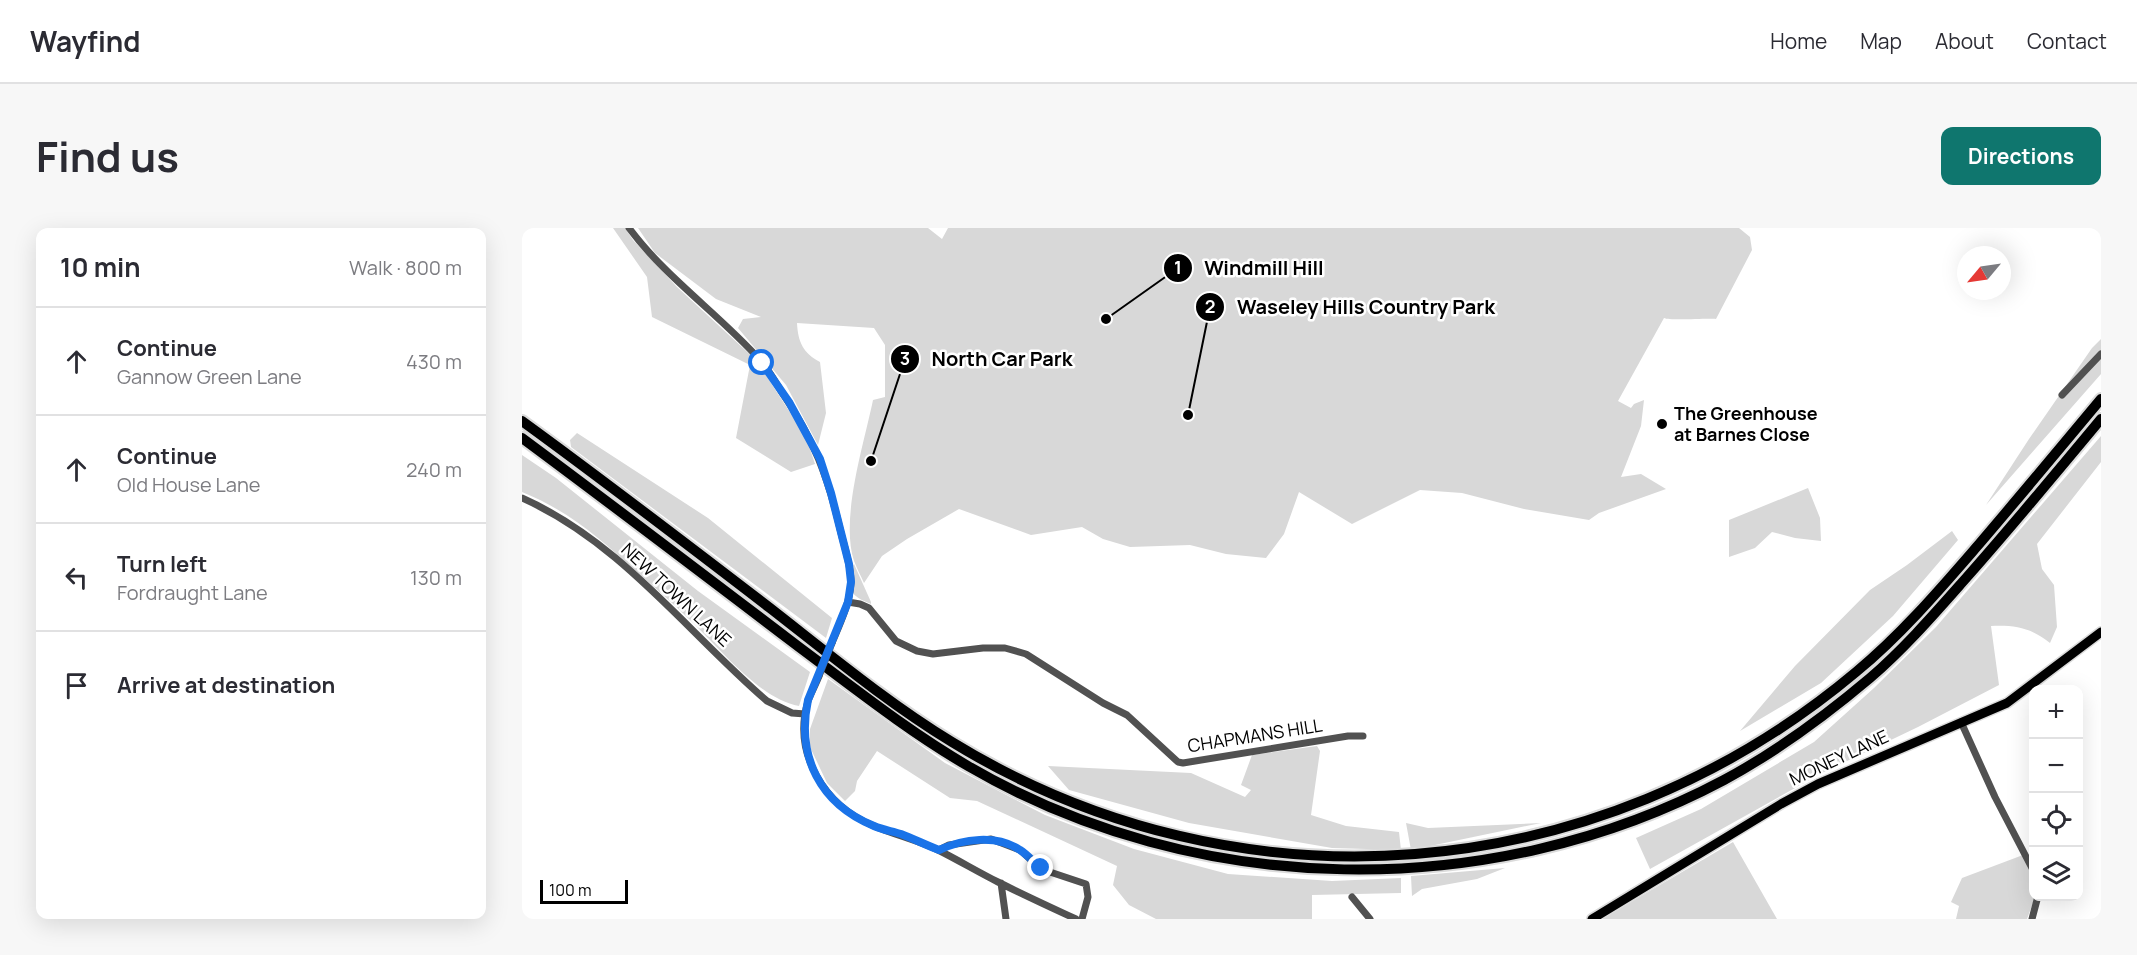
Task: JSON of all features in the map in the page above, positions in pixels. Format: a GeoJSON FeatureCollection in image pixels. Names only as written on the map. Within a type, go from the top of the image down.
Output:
{"type":"FeatureCollection","features":[{"type":"Feature","properties":{"kind":"highway"},"geometry":{"type":"LineString","coordinates":[[522,421],[882,693],[951,741],[1012,775],[1102,814],[1159,831],[1211,842],[1336,857],[1445,852],[1504,843],[1559,830],[1606,816],[1654,797],[1703,775],[1748,750],[1807,711],[1857,672],[1887,644],[1938,592],[2101,399]]}},
{"type":"Feature","properties":{"kind":"highway"},"geometry":{"type":"LineString","coordinates":[[522,438],[888,713],[968,766],[1019,793],[1116,832],[1211,856],[1283,866],[1387,870],[1468,863],[1591,835],[1637,819],[1724,780],[1767,754],[1831,709],[1898,652],[1989,553],[2101,420]]}},
{"type":"Feature","properties":{"kind":"main road","name":"MONEY LANE"},"geometry":{"type":"LineString","coordinates":[[1592,919],[1818,784],[2007,703],[2101,632]]}},
{"type":"Feature","properties":{"kind":"street"},"geometry":{"type":"LineString","coordinates":[[629,228],[674,279],[719,318],[762,363],[794,411],[820,459],[849,564],[851,582],[848,602],[808,700],[805,714],[806,747],[810,764],[830,795],[847,812],[873,826],[939,850],[1076,919]]}},
{"type":"Feature","properties":{"kind":"street"},"geometry":{"type":"LineString","coordinates":[[2062,395],[2101,354]]}},
{"type":"Feature","properties":{"kind":"street","name":"NEW TOWN LANE"},"geometry":{"type":"LineString","coordinates":[[522,498],[546,509],[594,540],[767,701],[792,713],[805,714]]}},
{"type":"Feature","properties":{"kind":"street","name":"CHAPMANS HILL"},"geometry":{"type":"LineString","coordinates":[[848,602],[860,603],[869,608],[889,634],[908,648],[933,654],[983,648],[1005,648],[1026,654],[1103,703],[1127,715],[1178,762],[1184,763],[1348,736],[1363,736]]}},
{"type":"Feature","properties":{"kind":"street"},"geometry":{"type":"LineString","coordinates":[[1961,722],[1995,797],[2029,862]]}},
{"type":"Feature","properties":{"kind":"street"},"geometry":{"type":"LineString","coordinates":[[939,850],[949,845],[987,838],[1020,850],[1041,868],[1086,884],[1088,897],[1082,919]]}},
{"type":"Feature","properties":{"kind":"street"},"geometry":{"type":"LineString","coordinates":[[1001,883],[1006,919]]}},
{"type":"Feature","properties":{"kind":"street"},"geometry":{"type":"LineString","coordinates":[[1352,897],[1370,919]]}},
{"type":"Feature","properties":{"kind":"street"},"geometry":{"type":"LineString","coordinates":[[2032,919],[2037,901]]}},
{"type":"Feature","properties":{"kind":"shaded area"},"geometry":{"type":"Polygon","coordinates":[[[613,228],[625,228],[633,240],[677,287],[756,360],[806,437],[815,464],[791,472],[736,438],[750,365],[652,317],[647,277],[613,228]]]}},
{"type":"Feature","properties":{"kind":"shaded area"},"geometry":{"type":"Polygon","coordinates":[[[638,228],[928,228],[942,239],[948,228],[1739,228],[1750,237],[1752,250],[1716,319],[1664,318],[1618,401],[1631,408],[1634,404],[1644,400],[1641,426],[1621,477],[1641,474],[1666,489],[1599,513],[1589,520],[1524,509],[1462,493],[1420,490],[1352,524],[1299,492],[1284,534],[1266,558],[1226,554],[1190,545],[1130,547],[1103,539],[1082,527],[1031,535],[959,509],[882,556],[864,583],[854,561],[850,544],[851,503],[873,400],[885,397],[885,345],[874,328],[797,323],[803,346],[809,355],[820,362],[826,413],[818,445],[786,385],[738,328],[743,319],[761,317],[716,299],[655,253],[638,228]]]}},
{"type":"Feature","properties":{"kind":"shaded area"},"geometry":{"type":"Polygon","coordinates":[[[2101,339],[2101,374],[1986,505],[2092,348],[2101,339]]]}},
{"type":"Feature","properties":{"kind":"shaded area"},"geometry":{"type":"Polygon","coordinates":[[[577,433],[708,518],[832,618],[826,638],[571,447],[570,440],[577,433]]]}},
{"type":"Feature","properties":{"kind":"shaded area"},"geometry":{"type":"Polygon","coordinates":[[[2101,436],[2101,462],[2037,544],[2042,569],[2054,585],[2057,627],[2050,643],[2023,628],[1991,626],[1999,685],[1822,773],[1650,869],[1636,838],[1701,809],[1814,742],[1874,688],[1936,627],[2101,436]]]}},
{"type":"Feature","properties":{"kind":"shaded area"},"geometry":{"type":"Polygon","coordinates":[[[522,455],[556,478],[698,591],[810,672],[799,706],[784,701],[755,683],[670,601],[584,527],[555,508],[522,492],[522,455]]]}},
{"type":"Feature","properties":{"kind":"shaded area"},"geometry":{"type":"Polygon","coordinates":[[[1808,488],[1820,518],[1821,541],[1772,532],[1755,548],[1729,557],[1729,520],[1808,488]]]}},
{"type":"Feature","properties":{"kind":"shaded area"},"geometry":{"type":"Polygon","coordinates":[[[1952,531],[1958,540],[1893,616],[1821,683],[1740,731],[1795,666],[1870,590],[1952,531]]]}},
{"type":"Feature","properties":{"kind":"shaded area"},"geometry":{"type":"Polygon","coordinates":[[[854,564],[871,604],[858,598],[852,591],[851,568],[854,564]]]}},
{"type":"Feature","properties":{"kind":"shaded area"},"geometry":{"type":"Polygon","coordinates":[[[828,679],[945,763],[1045,815],[1134,849],[1228,874],[1332,881],[1401,878],[1401,893],[1312,895],[1312,919],[1156,919],[1129,905],[1113,885],[1117,866],[977,801],[950,798],[877,751],[857,781],[855,791],[845,801],[827,783],[810,747],[810,729],[828,679]]]}},
{"type":"Feature","properties":{"kind":"shaded area"},"geometry":{"type":"Polygon","coordinates":[[[1317,746],[1320,751],[1311,815],[1346,826],[1399,832],[1401,850],[1332,848],[1189,823],[1069,790],[1048,766],[1191,773],[1245,797],[1251,790],[1241,785],[1252,755],[1317,746]]]}},
{"type":"Feature","properties":{"kind":"shaded area"},"geometry":{"type":"Polygon","coordinates":[[[1406,823],[1428,828],[1541,823],[1411,850],[1406,823]]]}},
{"type":"Feature","properties":{"kind":"shaded area"},"geometry":{"type":"Polygon","coordinates":[[[1733,842],[1777,919],[1602,919],[1733,842]]]}},
{"type":"Feature","properties":{"kind":"shaded area"},"geometry":{"type":"Polygon","coordinates":[[[2023,855],[2029,868],[2029,901],[2034,901],[2027,919],[1956,919],[1959,906],[1951,902],[1962,878],[2023,855]]]}},
{"type":"Feature","properties":{"kind":"shaded area"},"geometry":{"type":"Polygon","coordinates":[[[1505,868],[1477,879],[1422,889],[1412,896],[1411,876],[1505,868]]]}},
{"type":"Feature","properties":{"kind":"place","name":"Windmill Hill"},"geometry":{"type":"Point","coordinates":[1106,319]}},
{"type":"Feature","properties":{"kind":"place","name":"Waseley Hills Country Park"},"geometry":{"type":"Point","coordinates":[1188,415]}},
{"type":"Feature","properties":{"kind":"place","name":"The Greenhouse at Barnes Close"},"geometry":{"type":"Point","coordinates":[1662,424]}},
{"type":"Feature","properties":{"kind":"place","name":"North Car Park"},"geometry":{"type":"Point","coordinates":[871,461]}},
{"type":"Feature","properties":{"kind":"route"},"geometry":{"type":"LineString","coordinates":[[762,363],[789,402],[820,459],[849,564],[851,582],[848,602],[808,700],[805,714],[806,747],[810,764],[818,779],[847,812],[873,826],[939,850],[949,845],[987,838],[1020,850],[1041,868]]}}]}
